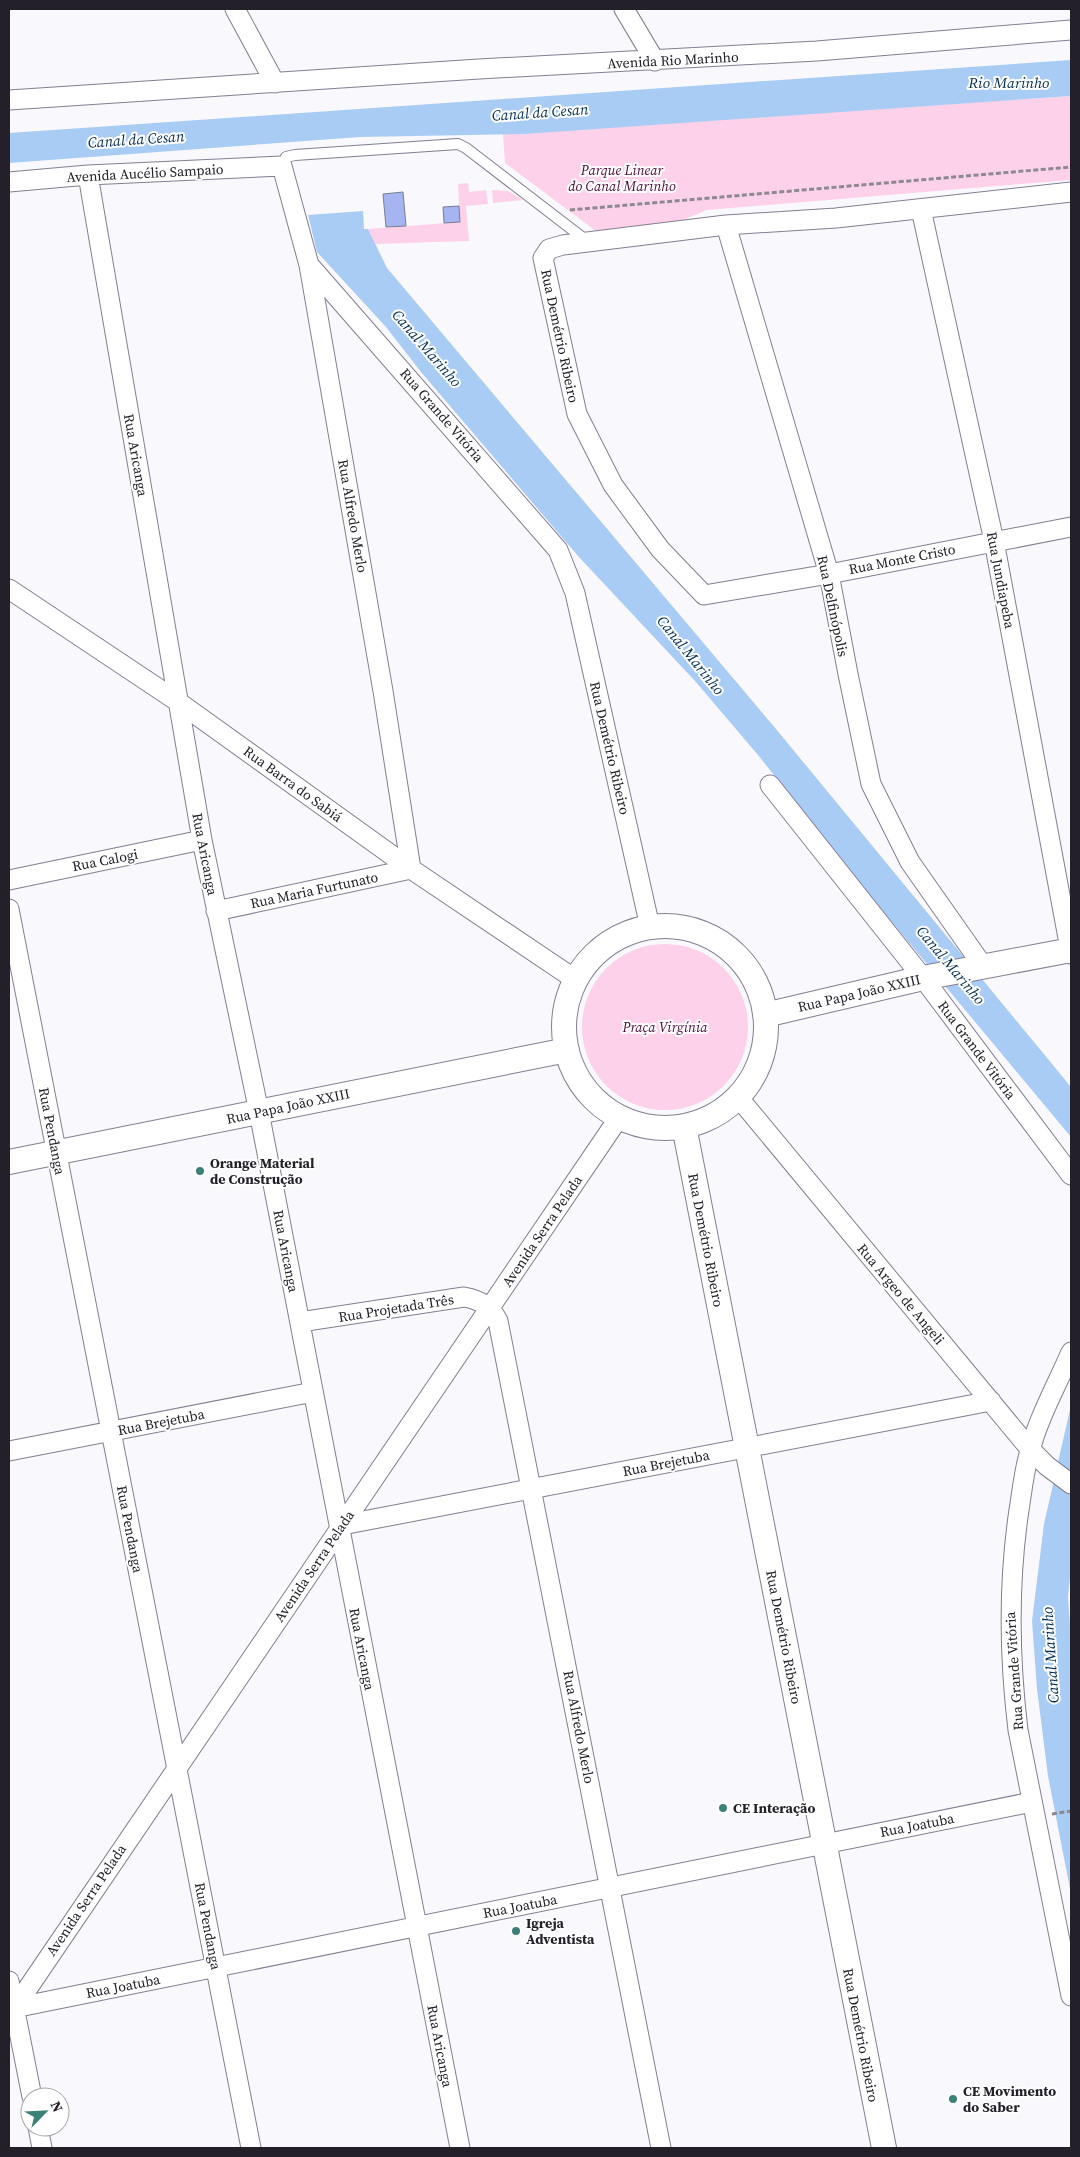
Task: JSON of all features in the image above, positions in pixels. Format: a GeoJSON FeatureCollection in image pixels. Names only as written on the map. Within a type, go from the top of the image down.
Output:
{"type":"FeatureCollection","features":[{"type":"Feature","properties":{"kind":"street"},"geometry":{"type":"LineString","coordinates":[[9,100],[275,84],[235,9]]}},
{"type":"Feature","properties":{"kind":"street"},"geometry":{"type":"LineString","coordinates":[[624,9],[655,61]]}},
{"type":"Feature","properties":{"kind":"street","name":"Avenida Rio Marinho"},"geometry":{"type":"LineString","coordinates":[[275,84],[479,69],[817,51],[1071,30]]}},
{"type":"Feature","properties":{"kind":"street","name":"Avenida Aucélio Sampaio"},"geometry":{"type":"LineString","coordinates":[[9,182],[88,175],[282,166]]}},
{"type":"Feature","properties":{"kind":"street","name":"Rua Alfredo Merlo"},"geometry":{"type":"LineString","coordinates":[[282,166],[310,265],[383,691],[411,869]]}},
{"type":"Feature","properties":{"kind":"street","name":"Rua Aricanga"},"geometry":{"type":"LineString","coordinates":[[88,175],[202,840],[259,1112],[460,2148]]}},
{"type":"Feature","properties":{"kind":"street"},"geometry":{"type":"LineString","coordinates":[[588,242],[726,225],[836,218],[1071,192]]}},
{"type":"Feature","properties":{"kind":"street","name":"Rua Jundiapeba"},"geometry":{"type":"LineString","coordinates":[[921,208],[994,541],[1071,951]]}},
{"type":"Feature","properties":{"kind":"street","name":"Rua Delfinópolis"},"geometry":{"type":"LineString","coordinates":[[726,225],[829,574],[871,784],[910,862],[979,967]]}},
{"type":"Feature","properties":{"kind":"street","name":"Rua Demétrio Ribeiro"},"geometry":{"type":"LineString","coordinates":[[588,242],[554,246],[549,249],[543,258],[577,414],[613,485],[660,549],[704,595]]}},
{"type":"Feature","properties":{"kind":"street","name":"Rua Grande Vitória"},"geometry":{"type":"LineString","coordinates":[[310,265],[541,528],[558,550],[567,570]]}},
{"type":"Feature","properties":{"kind":"street","name":"Rua Monte Cristo"},"geometry":{"type":"LineString","coordinates":[[704,595],[829,574],[1071,527]]}},
{"type":"Feature","properties":{"kind":"street","name":"Rua Demétrio Ribeiro"},"geometry":{"type":"LineString","coordinates":[[567,570],[575,593],[650,927]]}},
{"type":"Feature","properties":{"kind":"street","name":"Rua Barra do Sabiá"},"geometry":{"type":"LineString","coordinates":[[9,589],[178,701],[411,869],[576,980]]}},
{"type":"Feature","properties":{"kind":"street","name":"Rua Grande Vitória"},"geometry":{"type":"LineString","coordinates":[[770,785],[928,977],[1071,1175]]}},
{"type":"Feature","properties":{"kind":"street","name":"Rua Calogi"},"geometry":{"type":"LineString","coordinates":[[9,880],[202,840]]}},
{"type":"Feature","properties":{"kind":"street","name":"Rua Maria Furtunato"},"geometry":{"type":"LineString","coordinates":[[216,911],[411,869]]}},
{"type":"Feature","properties":{"kind":"street","name":"Rua Pendanga"},"geometry":{"type":"LineString","coordinates":[[9,909],[251,2148]]}},
{"type":"Feature","properties":{"kind":"street"},"geometry":{"type":"LineString","coordinates":[[650,927],[675,927],[699,932],[731,951],[754,980],[765,1015],[766,1037],[761,1059],[752,1079],[738,1097],[713,1116],[684,1126],[656,1127],[637,1123],[620,1116],[602,1104],[587,1089],[575,1070],[567,1050],[565,1014],[576,980],[589,960],[607,944],[628,933],[650,927]]}},
{"type":"Feature","properties":{"kind":"street","name":"Rua Papa João XXIII"},"geometry":{"type":"LineString","coordinates":[[765,1015],[928,977],[1071,951]]}},
{"type":"Feature","properties":{"kind":"street","name":"Rua Papa João XXIII"},"geometry":{"type":"LineString","coordinates":[[9,1162],[567,1050]]}},
{"type":"Feature","properties":{"kind":"street","name":"Rua Argeo de Angeli"},"geometry":{"type":"LineString","coordinates":[[738,1097],[1030,1449],[1047,1466],[1071,1484]]}},
{"type":"Feature","properties":{"kind":"street","name":"Avenida Serra Pelada"},"geometry":{"type":"LineString","coordinates":[[11,2011],[620,1116]]}},
{"type":"Feature","properties":{"kind":"street","name":"Rua Demétrio Ribeiro"},"geometry":{"type":"LineString","coordinates":[[684,1126],[884,2148]]}},
{"type":"Feature","properties":{"kind":"street","name":"Rua Projetada Três"},"geometry":{"type":"LineString","coordinates":[[300,1322],[464,1297],[482,1302],[489,1308]]}},
{"type":"Feature","properties":{"kind":"street","name":"Rua Alfredo Merlo"},"geometry":{"type":"LineString","coordinates":[[489,1308],[495,1314],[500,1329],[661,2148]]}},
{"type":"Feature","properties":{"kind":"street","name":"Rua Grande Vitória"},"geometry":{"type":"LineString","coordinates":[[1071,1352],[1038,1426],[1030,1449],[1015,1536],[1009,1610],[1013,1690],[1018,1730],[1037,1809],[1071,1996]]}},
{"type":"Feature","properties":{"kind":"street","name":"Rua Brejetuba"},"geometry":{"type":"LineString","coordinates":[[9,1451],[313,1392]]}},
{"type":"Feature","properties":{"kind":"street","name":"Rua Brejetuba"},"geometry":{"type":"LineString","coordinates":[[340,1527],[991,1401]]}},
{"type":"Feature","properties":{"kind":"street","name":"Rua Joatuba"},"geometry":{"type":"LineString","coordinates":[[11,2011],[824,1844],[1037,1809]]}},
{"type":"Feature","properties":{"kind":"street"},"geometry":{"type":"LineString","coordinates":[[9,1981],[11,2011],[30,2087]]}},
{"type":"Feature","properties":{"kind":"lane"},"geometry":{"type":"LineString","coordinates":[[282,166],[286,157],[295,154],[458,144],[466,148],[588,242]]}},
{"type":"Feature","properties":{"kind":"path"},"geometry":{"type":"LineString","coordinates":[[549,212],[1071,167]]}},
{"type":"Feature","properties":{"kind":"path"},"geometry":{"type":"LineString","coordinates":[[1037,1809],[1071,1811]]}},
{"type":"Feature","properties":{"kind":"green space","name":"Parque Linear do Canal Marinho"},"geometry":{"type":"Polygon","coordinates":[[[1071,96],[1071,180],[707,210],[670,225],[596,231],[505,163],[503,134],[1071,96]]]}},
{"type":"Feature","properties":{"kind":"green space"},"geometry":{"type":"Polygon","coordinates":[[[468,183],[469,192],[486,190],[488,204],[466,206],[469,241],[375,244],[368,229],[460,222],[458,184],[468,183]]]}},
{"type":"Feature","properties":{"kind":"green space"},"geometry":{"type":"Polygon","coordinates":[[[492,190],[508,191],[523,200],[493,203],[492,190]]]}},
{"type":"Feature","properties":{"kind":"green space","name":"Praça Virgínia"},"geometry":{"type":"Polygon","coordinates":[[[673,944],[697,950],[724,968],[742,995],[747,1011],[747,1043],[742,1059],[724,1086],[711,1096],[689,1107],[657,1110],[633,1104],[612,1091],[601,1080],[585,1051],[582,1019],[588,995],[601,974],[612,963],[641,947],[673,944]]]}},
{"type":"Feature","properties":{"kind":"water","name":"Rio Marinho"},"geometry":{"type":"Polygon","coordinates":[[[1071,60],[1071,96],[524,134],[360,137],[9,163],[9,133],[1071,60]]]}},
{"type":"Feature","properties":{"kind":"water","name":"Canal Marinho"},"geometry":{"type":"Polygon","coordinates":[[[363,211],[364,229],[368,229],[387,268],[776,729],[1071,1087],[1071,1137],[861,885],[758,755],[695,681],[578,556],[421,372],[386,327],[317,252],[308,215],[363,211]]]}},
{"type":"Feature","properties":{"kind":"water","name":"Canal Marinho"},"geometry":{"type":"Polygon","coordinates":[[[1071,1405],[1071,1567],[1068,1597],[1071,1639],[1071,1894],[1048,1776],[1037,1689],[1032,1621],[1044,1524],[1071,1405]]]}},
{"type":"Feature","properties":{"kind":"building"},"geometry":{"type":"Polygon","coordinates":[[[403,192],[406,226],[386,227],[383,194],[403,192]]]}},
{"type":"Feature","properties":{"kind":"building"},"geometry":{"type":"Polygon","coordinates":[[[459,206],[460,222],[444,223],[443,207],[459,206]]]}},
{"type":"Feature","properties":{"kind":"place","name":"Orange Material de Construção"},"geometry":{"type":"Point","coordinates":[200,1171]}},
{"type":"Feature","properties":{"kind":"place","name":"CE Interação"},"geometry":{"type":"Point","coordinates":[723,1808]}},
{"type":"Feature","properties":{"kind":"place","name":"Igreja Adventista"},"geometry":{"type":"Point","coordinates":[516,1931]}},
{"type":"Feature","properties":{"kind":"place","name":"CE Movimento do Saber"},"geometry":{"type":"Point","coordinates":[953,2099]}},
{"type":"Feature","properties":{"kind":"water label","name":"Canal da Cesan"},"geometry":{"type":"Point","coordinates":[540,112]}},
{"type":"Feature","properties":{"kind":"water label","name":"Canal da Cesan"},"geometry":{"type":"Point","coordinates":[136,139]}}]}
